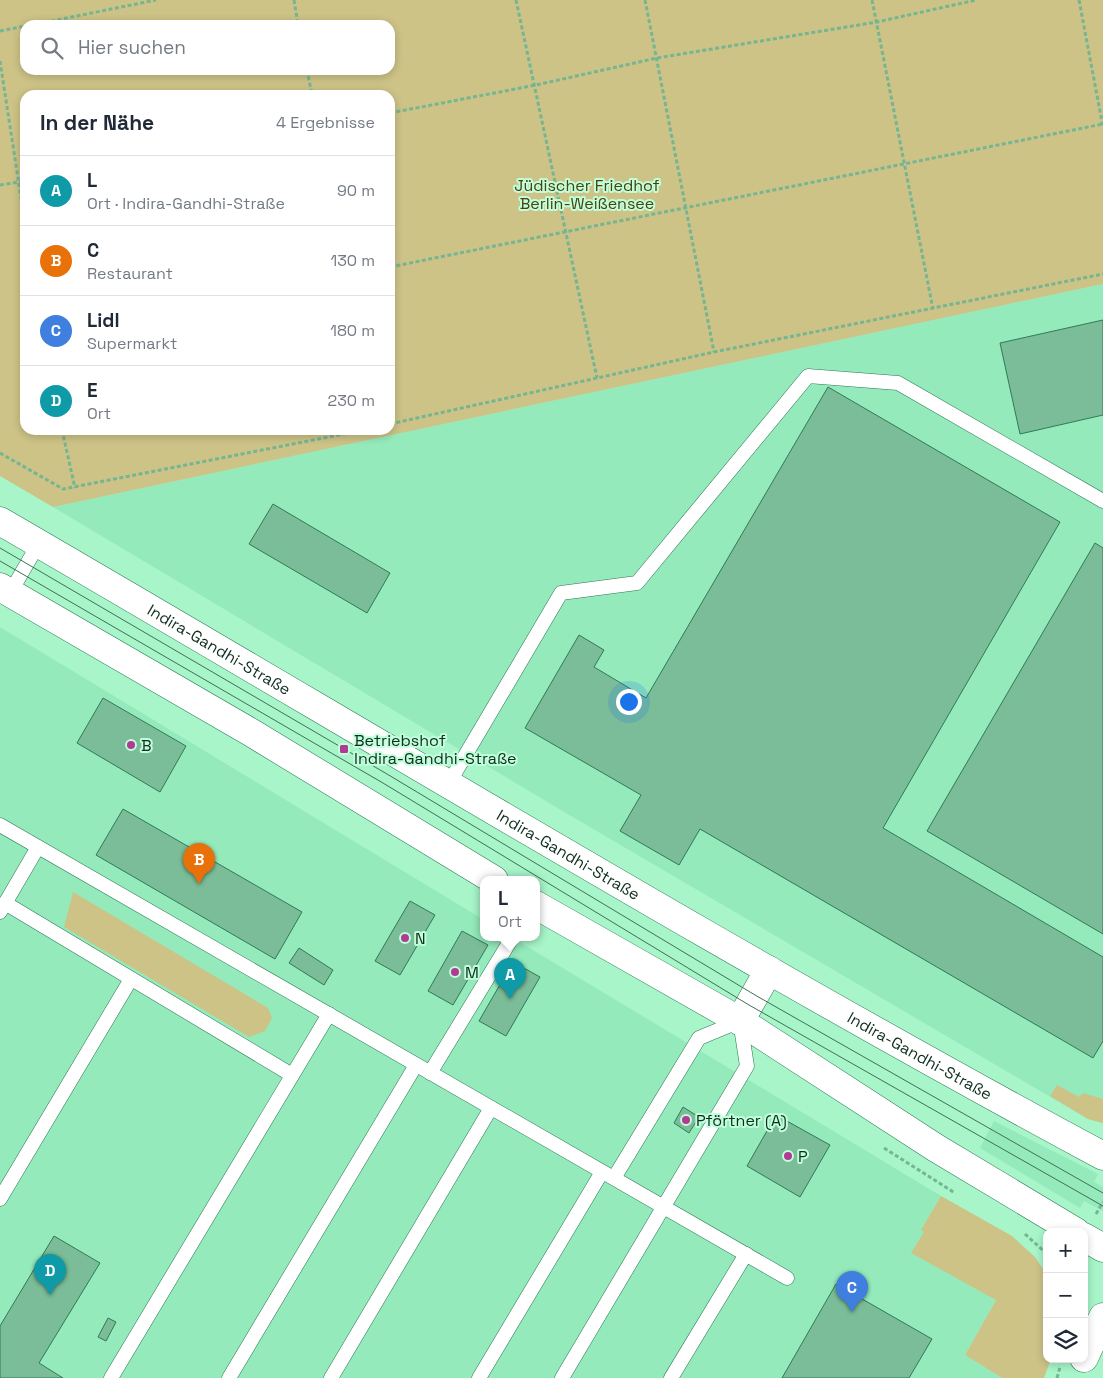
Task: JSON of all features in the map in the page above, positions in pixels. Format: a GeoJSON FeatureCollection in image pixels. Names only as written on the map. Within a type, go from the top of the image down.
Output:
{"type":"FeatureCollection","features":[{"type":"Feature","properties":{"kind":"main road","name":"Indira-Gandhi-Straße"},"geometry":{"type":"LineString","coordinates":[[0,521],[946,1072],[1103,1156]]}},
{"type":"Feature","properties":{"kind":"main road"},"geometry":{"type":"LineString","coordinates":[[5,590],[252,734],[487,876]]}},
{"type":"Feature","properties":{"kind":"main road"},"geometry":{"type":"LineString","coordinates":[[540,907],[740,1021],[936,1148],[1069,1228]]}},
{"type":"Feature","properties":{"kind":"main road"},"geometry":{"type":"LineString","coordinates":[[740,1021],[769,970]]}},
{"type":"Feature","properties":{"kind":"main road"},"geometry":{"type":"LineString","coordinates":[[1088,1239],[1103,1248]]}},
{"type":"Feature","properties":{"kind":"main road"},"geometry":{"type":"LineString","coordinates":[[1088,1350],[1103,1317]]}},
{"type":"Feature","properties":{"kind":"main road"},"geometry":{"type":"LineString","coordinates":[[1075,1378],[1082,1363]]}},
{"type":"Feature","properties":{"kind":"lane"},"geometry":{"type":"LineString","coordinates":[[449,784],[561,593],[637,583],[808,376],[898,383],[1103,501]]}},
{"type":"Feature","properties":{"kind":"lane"},"geometry":{"type":"LineString","coordinates":[[5,590],[39,544]]}},
{"type":"Feature","properties":{"kind":"lane"},"geometry":{"type":"LineString","coordinates":[[0,825],[788,1278]]}},
{"type":"Feature","properties":{"kind":"lane"},"geometry":{"type":"LineString","coordinates":[[38,847],[2,908],[131,979],[292,1076]]}},
{"type":"Feature","properties":{"kind":"lane"},"geometry":{"type":"LineString","coordinates":[[430,1073],[510,941]]}},
{"type":"Feature","properties":{"kind":"lane"},"geometry":{"type":"LineString","coordinates":[[0,1200],[131,979]]}},
{"type":"Feature","properties":{"kind":"lane"},"geometry":{"type":"LineString","coordinates":[[111,1378],[329,1014]]}},
{"type":"Feature","properties":{"kind":"lane"},"geometry":{"type":"LineString","coordinates":[[479,1378],[608,1175],[699,1038],[740,1021],[747,1066],[665,1208],[562,1378]]}},
{"type":"Feature","properties":{"kind":"lane"},"geometry":{"type":"LineString","coordinates":[[229,1378],[416,1065]]}},
{"type":"Feature","properties":{"kind":"lane"},"geometry":{"type":"LineString","coordinates":[[331,1378],[491,1108]]}},
{"type":"Feature","properties":{"kind":"lane"},"geometry":{"type":"LineString","coordinates":[[670,1378],[746,1254]]}},
{"type":"Feature","properties":{"kind":"path"},"geometry":{"type":"LineString","coordinates":[[57,20],[156,0]]}},
{"type":"Feature","properties":{"kind":"path"},"geometry":{"type":"LineString","coordinates":[[294,0],[297,20]]}},
{"type":"Feature","properties":{"kind":"path"},"geometry":{"type":"LineString","coordinates":[[516,0],[536,86],[597,378]]}},
{"type":"Feature","properties":{"kind":"path"},"geometry":{"type":"LineString","coordinates":[[645,0],[714,352]]}},
{"type":"Feature","properties":{"kind":"path"},"geometry":{"type":"LineString","coordinates":[[872,0],[933,309]]}},
{"type":"Feature","properties":{"kind":"path"},"geometry":{"type":"LineString","coordinates":[[395,112],[536,86],[657,58],[877,22],[976,0]]}},
{"type":"Feature","properties":{"kind":"path"},"geometry":{"type":"LineString","coordinates":[[395,266],[904,163],[1103,125],[1079,0]]}},
{"type":"Feature","properties":{"kind":"path"},"geometry":{"type":"LineString","coordinates":[[0,31],[20,27]]}},
{"type":"Feature","properties":{"kind":"path"},"geometry":{"type":"LineString","coordinates":[[0,61],[20,189]]}},
{"type":"Feature","properties":{"kind":"path"},"geometry":{"type":"LineString","coordinates":[[308,75],[311,90]]}},
{"type":"Feature","properties":{"kind":"path"},"geometry":{"type":"LineString","coordinates":[[0,185],[19,182]]}},
{"type":"Feature","properties":{"kind":"path"},"geometry":{"type":"LineString","coordinates":[[395,423],[714,352],[1103,274]]}},
{"type":"Feature","properties":{"kind":"path"},"geometry":{"type":"LineString","coordinates":[[63,435],[75,488]]}},
{"type":"Feature","properties":{"kind":"path"},"geometry":{"type":"LineString","coordinates":[[0,452],[63,490],[339,435]]}},
{"type":"Feature","properties":{"kind":"path"},"geometry":{"type":"LineString","coordinates":[[1099,1209],[1103,1202]]}},
{"type":"Feature","properties":{"kind":"shaded area"},"geometry":{"type":"Polygon","coordinates":[[[1103,284],[1103,1123],[1088,1119],[571,816],[53,507],[1103,284]]]}},
{"type":"Feature","properties":{"kind":"shaded area"},"geometry":{"type":"Polygon","coordinates":[[[0,627],[480,918],[480,941],[518,941],[941,1196],[922,1229],[1007,1280],[965,1355],[1002,1378],[0,1378],[0,627]]]}},
{"type":"Feature","properties":{"kind":"shaded area"},"geometry":{"type":"Polygon","coordinates":[[[994,1121],[1098,1174],[1094,1182],[1103,1187],[1103,1211],[1084,1201],[1080,1208],[980,1148],[994,1121]]]}},
{"type":"Feature","properties":{"kind":"green space","name":"Jüdischer Friedhof Berlin-Weißensee"},"geometry":{"type":"Polygon","coordinates":[[[0,0],[1103,0],[1103,284],[395,434],[395,90],[20,90],[20,435],[392,435],[53,507],[0,476],[0,0]]]}},
{"type":"Feature","properties":{"kind":"green space"},"geometry":{"type":"Polygon","coordinates":[[[73,892],[268,1008],[272,1018],[265,1031],[249,1037],[64,927],[73,892]]]}},
{"type":"Feature","properties":{"kind":"green space"},"geometry":{"type":"Polygon","coordinates":[[[1057,1085],[1079,1097],[1083,1093],[1103,1099],[1103,1123],[1088,1119],[1050,1096],[1057,1085]]]}},
{"type":"Feature","properties":{"kind":"green space"},"geometry":{"type":"Polygon","coordinates":[[[941,1196],[1012,1236],[1035,1257],[1043,1269],[1043,1363],[1050,1363],[1044,1378],[1002,1378],[965,1355],[996,1300],[911,1253],[924,1232],[921,1230],[941,1196]]]}},
{"type":"Feature","properties":{"kind":"building"},"geometry":{"type":"Polygon","coordinates":[[[1103,320],[1103,415],[1020,434],[1000,343],[1103,320]]]}},
{"type":"Feature","properties":{"kind":"building"},"geometry":{"type":"Polygon","coordinates":[[[828,387],[1060,522],[883,828],[1103,957],[1103,1041],[1093,1058],[700,829],[679,865],[620,831],[641,795],[525,728],[579,635],[604,650],[594,667],[646,698],[828,387]]]}},
{"type":"Feature","properties":{"kind":"building"},"geometry":{"type":"Polygon","coordinates":[[[273,504],[390,573],[367,613],[249,544],[273,504]]]}},
{"type":"Feature","properties":{"kind":"building"},"geometry":{"type":"Polygon","coordinates":[[[1095,543],[1103,548],[1103,934],[927,831],[1095,543]]]}},
{"type":"Feature","properties":{"kind":"building","name":"B"},"geometry":{"type":"Polygon","coordinates":[[[103,698],[186,746],[160,792],[77,743],[103,698]]]}},
{"type":"Feature","properties":{"kind":"building"},"geometry":{"type":"Polygon","coordinates":[[[123,809],[302,912],[275,959],[96,855],[123,809]]]}},
{"type":"Feature","properties":{"kind":"building","name":"N"},"geometry":{"type":"Polygon","coordinates":[[[410,901],[435,915],[400,975],[375,961],[410,901]]]}},
{"type":"Feature","properties":{"kind":"building","name":"M"},"geometry":{"type":"Polygon","coordinates":[[[462,931],[488,945],[453,1005],[428,991],[462,931]]]}},
{"type":"Feature","properties":{"kind":"building"},"geometry":{"type":"Polygon","coordinates":[[[299,948],[333,970],[324,985],[289,963],[299,948]]]}},
{"type":"Feature","properties":{"kind":"building"},"geometry":{"type":"Polygon","coordinates":[[[513,962],[540,977],[506,1036],[479,1021],[513,962]]]}},
{"type":"Feature","properties":{"kind":"building","name":"Pförtner (A)"},"geometry":{"type":"Polygon","coordinates":[[[683,1107],[699,1117],[689,1133],[674,1123],[683,1107]]]}},
{"type":"Feature","properties":{"kind":"building","name":"P"},"geometry":{"type":"Polygon","coordinates":[[[776,1115],[830,1145],[800,1197],[747,1166],[776,1115]]]}},
{"type":"Feature","properties":{"kind":"building"},"geometry":{"type":"Polygon","coordinates":[[[54,1236],[100,1263],[39,1363],[63,1378],[0,1378],[0,1326],[54,1236]]]}},
{"type":"Feature","properties":{"kind":"building"},"geometry":{"type":"Polygon","coordinates":[[[836,1284],[932,1339],[909,1378],[782,1378],[836,1284]]]}},
{"type":"Feature","properties":{"kind":"building"},"geometry":{"type":"Polygon","coordinates":[[[108,1318],[116,1322],[106,1341],[98,1337],[108,1318]]]}},
{"type":"Feature","properties":{"kind":"tram line"},"geometry":{"type":"LineString","coordinates":[[0,548],[387,774],[755,995],[1103,1193]]}},
{"type":"Feature","properties":{"kind":"tram line"},"geometry":{"type":"LineString","coordinates":[[0,561],[383,783],[536,876]]}},
{"type":"Feature","properties":{"kind":"tram line"},"geometry":{"type":"LineString","coordinates":[[540,878],[749,1005],[1103,1206]]}},
{"type":"Feature","properties":{"kind":"place","name":"B"},"geometry":{"type":"Point","coordinates":[131,745]}},
{"type":"Feature","properties":{"kind":"place","name":"Betriebshof Indira-Gandhi-Straße"},"geometry":{"type":"Point","coordinates":[344,749]}},
{"type":"Feature","properties":{"kind":"place","name":"C"},"geometry":{"type":"Point","coordinates":[199,884]}},
{"type":"Feature","properties":{"kind":"place","name":"N"},"geometry":{"type":"Point","coordinates":[405,938]}},
{"type":"Feature","properties":{"kind":"place","name":"M"},"geometry":{"type":"Point","coordinates":[455,972]}},
{"type":"Feature","properties":{"kind":"place","name":"L"},"geometry":{"type":"Point","coordinates":[510,999]}},
{"type":"Feature","properties":{"kind":"place","name":"Pförtner (A)"},"geometry":{"type":"Point","coordinates":[686,1120]}},
{"type":"Feature","properties":{"kind":"place","name":"P"},"geometry":{"type":"Point","coordinates":[788,1156]}},
{"type":"Feature","properties":{"kind":"place","name":"E"},"geometry":{"type":"Point","coordinates":[50,1295]}},
{"type":"Feature","properties":{"kind":"place","name":"Lidl"},"geometry":{"type":"Point","coordinates":[852,1312]}}]}
